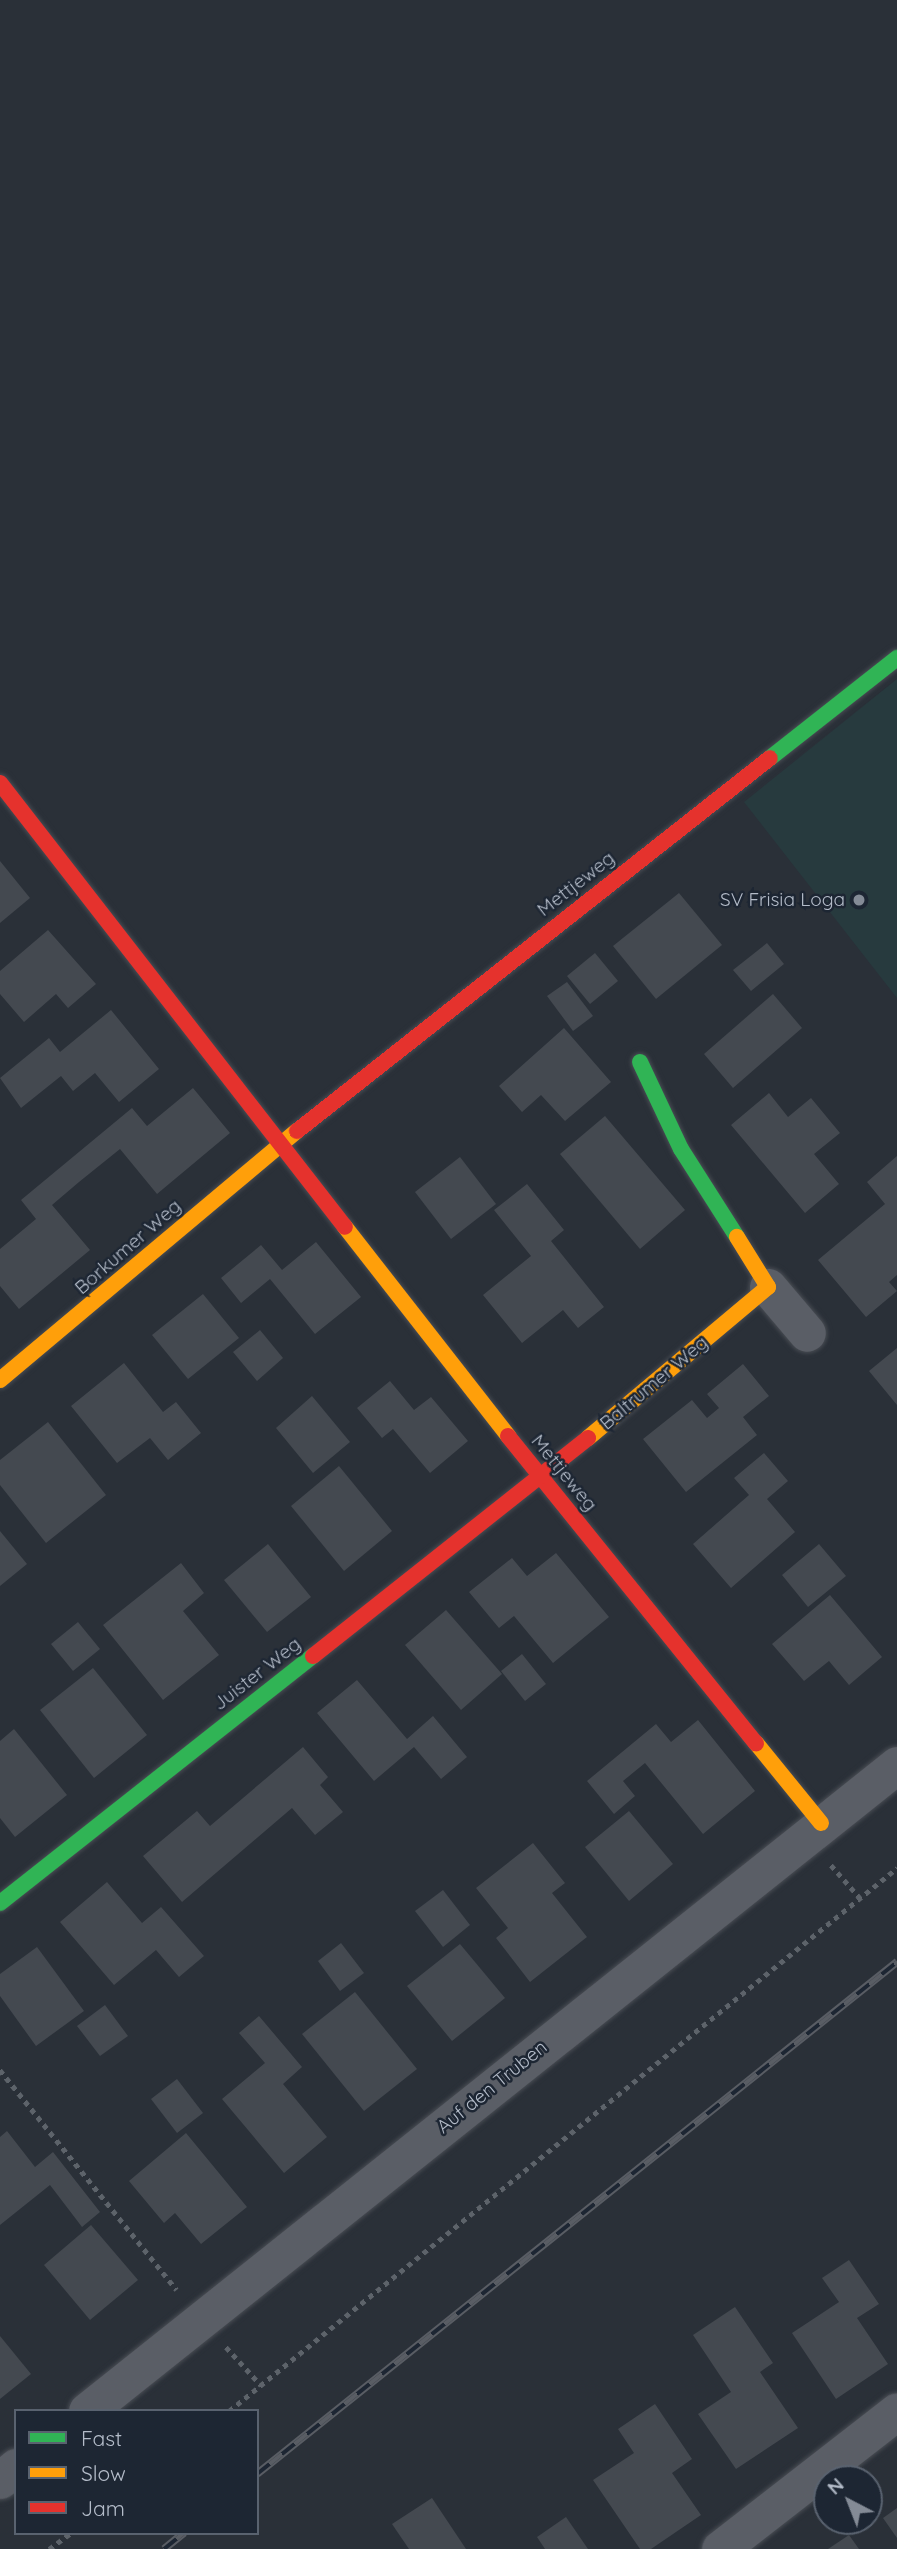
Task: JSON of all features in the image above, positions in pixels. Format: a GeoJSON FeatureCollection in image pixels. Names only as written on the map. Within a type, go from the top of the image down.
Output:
{"type":"FeatureCollection","features":[{"type":"Feature","properties":{"kind":"street","name":"Mettjeweg"},"geometry":{"type":"LineString","coordinates":[[281,1143],[897,658]]}},
{"type":"Feature","properties":{"kind":"street","name":"Mettjeweg"},"geometry":{"type":"LineString","coordinates":[[0,783],[540,1478],[821,1823]]}},
{"type":"Feature","properties":{"kind":"street"},"geometry":{"type":"LineString","coordinates":[[640,1062],[681,1149],[768,1287],[807,1333]]}},
{"type":"Feature","properties":{"kind":"street","name":"Borkumer Weg"},"geometry":{"type":"LineString","coordinates":[[0,1380],[281,1143]]}},
{"type":"Feature","properties":{"kind":"street","name":"Baltrumer Weg"},"geometry":{"type":"LineString","coordinates":[[540,1478],[768,1287]]}},
{"type":"Feature","properties":{"kind":"street","name":"Juister Weg"},"geometry":{"type":"LineString","coordinates":[[0,1903],[540,1478]]}},
{"type":"Feature","properties":{"kind":"street","name":"Auf den Truben"},"geometry":{"type":"LineString","coordinates":[[90,2409],[897,1765]]}},
{"type":"Feature","properties":{"kind":"street"},"geometry":{"type":"LineString","coordinates":[[720,2549],[897,2412]]}},
{"type":"Feature","properties":{"kind":"street"},"geometry":{"type":"LineString","coordinates":[[0,2480],[14,2469]]}},
{"type":"Feature","properties":{"kind":"path"},"geometry":{"type":"LineString","coordinates":[[231,2409],[897,1868]]}},
{"type":"Feature","properties":{"kind":"path"},"geometry":{"type":"LineString","coordinates":[[0,2070],[202,2320],[261,2385]]}},
{"type":"Feature","properties":{"kind":"path"},"geometry":{"type":"LineString","coordinates":[[49,2549],[68,2535]]}},
{"type":"Feature","properties":{"kind":"green space","name":"SV Frisia Loga"},"geometry":{"type":"Polygon","coordinates":[[[897,679],[897,998],[744,802],[897,679]]]}},
{"type":"Feature","properties":{"kind":"building"},"geometry":{"type":"Polygon","coordinates":[[[0,861],[30,898],[0,923],[0,861]]]}},
{"type":"Feature","properties":{"kind":"building"},"geometry":{"type":"Polygon","coordinates":[[[679,893],[722,945],[656,999],[613,946],[679,893]]]}},
{"type":"Feature","properties":{"kind":"building"},"geometry":{"type":"Polygon","coordinates":[[[48,930],[96,984],[68,1008],[56,994],[24,1022],[0,994],[0,971],[48,930]]]}},
{"type":"Feature","properties":{"kind":"building"},"geometry":{"type":"Polygon","coordinates":[[[767,943],[784,964],[751,991],[733,970],[767,943]]]}},
{"type":"Feature","properties":{"kind":"building"},"geometry":{"type":"Polygon","coordinates":[[[595,953],[618,981],[590,1004],[567,976],[595,953]]]}},
{"type":"Feature","properties":{"kind":"building"},"geometry":{"type":"Polygon","coordinates":[[[567,982],[593,1016],[573,1031],[547,996],[567,982]]]}},
{"type":"Feature","properties":{"kind":"building"},"geometry":{"type":"Polygon","coordinates":[[[773,994],[802,1028],[733,1088],[704,1054],[773,994]]]}},
{"type":"Feature","properties":{"kind":"building"},"geometry":{"type":"Polygon","coordinates":[[[111,1010],[159,1069],[119,1102],[95,1073],[73,1091],[61,1076],[21,1108],[0,1078],[49,1038],[60,1052],[111,1010]]]}},
{"type":"Feature","properties":{"kind":"building"},"geometry":{"type":"Polygon","coordinates":[[[564,1028],[611,1082],[565,1121],[541,1095],[522,1112],[499,1086],[564,1028]]]}},
{"type":"Feature","properties":{"kind":"building"},"geometry":{"type":"Polygon","coordinates":[[[193,1088],[230,1133],[157,1194],[120,1149],[79,1182],[52,1205],[90,1250],[19,1309],[0,1286],[0,1249],[36,1219],[21,1200],[132,1108],[147,1126],[193,1088]]]}},
{"type":"Feature","properties":{"kind":"building"},"geometry":{"type":"Polygon","coordinates":[[[769,1093],[788,1117],[811,1098],[840,1133],[814,1154],[839,1184],[805,1213],[731,1125],[769,1093]]]}},
{"type":"Feature","properties":{"kind":"building"},"geometry":{"type":"Polygon","coordinates":[[[605,1116],[685,1210],[640,1249],[560,1154],[605,1116]]]}},
{"type":"Feature","properties":{"kind":"building"},"geometry":{"type":"Polygon","coordinates":[[[897,1156],[897,1275],[889,1282],[897,1291],[866,1317],[818,1260],[885,1204],[867,1182],[897,1156]]]}},
{"type":"Feature","properties":{"kind":"building"},"geometry":{"type":"Polygon","coordinates":[[[460,1157],[496,1204],[451,1239],[415,1192],[460,1157]]]}},
{"type":"Feature","properties":{"kind":"building"},"geometry":{"type":"Polygon","coordinates":[[[527,1184],[564,1230],[551,1241],[604,1307],[578,1328],[563,1310],[522,1343],[483,1295],[531,1256],[494,1210],[527,1184]]]}},
{"type":"Feature","properties":{"kind":"building"},"geometry":{"type":"Polygon","coordinates":[[[316,1242],[361,1297],[315,1334],[270,1279],[241,1303],[221,1278],[261,1245],[282,1270],[316,1242]]]}},
{"type":"Feature","properties":{"kind":"building"},"geometry":{"type":"Polygon","coordinates":[[[203,1294],[239,1338],[188,1379],[152,1335],[203,1294]]]}},
{"type":"Feature","properties":{"kind":"building"},"geometry":{"type":"Polygon","coordinates":[[[260,1330],[283,1358],[257,1381],[233,1352],[260,1330]]]}},
{"type":"Feature","properties":{"kind":"building"},"geometry":{"type":"Polygon","coordinates":[[[897,1348],[897,1405],[869,1371],[897,1348]]]}},
{"type":"Feature","properties":{"kind":"building"},"geometry":{"type":"Polygon","coordinates":[[[124,1363],[163,1412],[176,1402],[201,1433],[168,1460],[150,1438],[117,1463],[71,1406],[124,1363]]]}},
{"type":"Feature","properties":{"kind":"building"},"geometry":{"type":"Polygon","coordinates":[[[743,1364],[769,1396],[743,1417],[757,1435],[686,1492],[643,1439],[692,1400],[707,1418],[719,1408],[707,1394],[743,1364]]]}},
{"type":"Feature","properties":{"kind":"building"},"geometry":{"type":"Polygon","coordinates":[[[390,1381],[414,1410],[431,1397],[468,1441],[430,1473],[393,1429],[382,1438],[357,1408],[390,1381]]]}},
{"type":"Feature","properties":{"kind":"building"},"geometry":{"type":"Polygon","coordinates":[[[312,1396],[350,1442],[313,1473],[276,1428],[312,1396]]]}},
{"type":"Feature","properties":{"kind":"building"},"geometry":{"type":"Polygon","coordinates":[[[48,1422],[106,1495],[46,1543],[0,1485],[0,1460],[48,1422]]]}},
{"type":"Feature","properties":{"kind":"building"},"geometry":{"type":"Polygon","coordinates":[[[764,1453],[788,1481],[767,1499],[795,1532],[731,1588],[693,1544],[749,1495],[734,1478],[764,1453]]]}},
{"type":"Feature","properties":{"kind":"building"},"geometry":{"type":"Polygon","coordinates":[[[339,1466],[392,1531],[344,1571],[291,1506],[339,1466]]]}},
{"type":"Feature","properties":{"kind":"building"},"geometry":{"type":"Polygon","coordinates":[[[0,1531],[27,1564],[0,1586],[0,1531]]]}},
{"type":"Feature","properties":{"kind":"building"},"geometry":{"type":"Polygon","coordinates":[[[268,1544],[311,1597],[267,1632],[224,1580],[268,1544]]]}},
{"type":"Feature","properties":{"kind":"building"},"geometry":{"type":"Polygon","coordinates":[[[819,1544],[846,1576],[808,1607],[782,1575],[819,1544]]]}},
{"type":"Feature","properties":{"kind":"building"},"geometry":{"type":"Polygon","coordinates":[[[556,1553],[609,1617],[553,1663],[514,1616],[499,1628],[469,1592],[512,1558],[527,1576],[556,1553]]]}},
{"type":"Feature","properties":{"kind":"building"},"geometry":{"type":"Polygon","coordinates":[[[181,1563],[204,1593],[183,1611],[219,1655],[163,1700],[103,1625],[181,1563]]]}},
{"type":"Feature","properties":{"kind":"building"},"geometry":{"type":"Polygon","coordinates":[[[830,1595],[882,1657],[849,1685],[829,1661],[804,1681],[772,1644],[830,1595]]]}},
{"type":"Feature","properties":{"kind":"building"},"geometry":{"type":"Polygon","coordinates":[[[446,1610],[502,1674],[461,1710],[405,1645],[446,1610]]]}},
{"type":"Feature","properties":{"kind":"building"},"geometry":{"type":"Polygon","coordinates":[[[78,1622],[100,1649],[73,1671],[51,1644],[78,1622]]]}},
{"type":"Feature","properties":{"kind":"building"},"geometry":{"type":"Polygon","coordinates":[[[522,1654],[546,1684],[525,1701],[501,1671],[522,1654]]]}},
{"type":"Feature","properties":{"kind":"building"},"geometry":{"type":"Polygon","coordinates":[[[93,1668],[147,1735],[94,1778],[40,1710],[93,1668]]]}},
{"type":"Feature","properties":{"kind":"building"},"geometry":{"type":"Polygon","coordinates":[[[357,1680],[407,1739],[433,1716],[467,1757],[441,1779],[414,1747],[374,1781],[317,1713],[357,1680]]]}},
{"type":"Feature","properties":{"kind":"building"},"geometry":{"type":"Polygon","coordinates":[[[698,1720],[755,1791],[703,1834],[645,1763],[623,1781],[635,1796],[614,1814],[587,1781],[656,1724],[671,1742],[698,1720]]]}},
{"type":"Feature","properties":{"kind":"building"},"geometry":{"type":"Polygon","coordinates":[[[14,1729],[67,1795],[15,1837],[0,1818],[0,1741],[14,1729]]]}},
{"type":"Feature","properties":{"kind":"building"},"geometry":{"type":"Polygon","coordinates":[[[303,1747],[328,1777],[320,1785],[343,1812],[315,1835],[292,1808],[182,1902],[143,1856],[197,1811],[210,1826],[303,1747]]]}},
{"type":"Feature","properties":{"kind":"building"},"geometry":{"type":"Polygon","coordinates":[[[629,1811],[673,1864],[629,1901],[585,1847],[629,1811]]]}},
{"type":"Feature","properties":{"kind":"building"},"geometry":{"type":"Polygon","coordinates":[[[533,1843],[565,1883],[552,1893],[587,1937],[530,1982],[496,1938],[508,1928],[476,1888],[533,1843]]]}},
{"type":"Feature","properties":{"kind":"building"},"geometry":{"type":"Polygon","coordinates":[[[107,1882],[142,1923],[161,1907],[204,1956],[179,1977],[156,1950],[114,1985],[60,1922],[107,1882]]]}},
{"type":"Feature","properties":{"kind":"building"},"geometry":{"type":"Polygon","coordinates":[[[443,1890],[470,1925],[443,1947],[415,1911],[443,1890]]]}},
{"type":"Feature","properties":{"kind":"building"},"geometry":{"type":"Polygon","coordinates":[[[341,1943],[364,1973],[340,1991],[318,1961],[341,1943]]]}},
{"type":"Feature","properties":{"kind":"building"},"geometry":{"type":"Polygon","coordinates":[[[460,1944],[505,1998],[452,2041],[407,1986],[460,1944]]]}},
{"type":"Feature","properties":{"kind":"building"},"geometry":{"type":"Polygon","coordinates":[[[37,1947],[84,2011],[36,2046],[0,1996],[0,1974],[37,1947]]]}},
{"type":"Feature","properties":{"kind":"building"},"geometry":{"type":"Polygon","coordinates":[[[355,1992],[417,2069],[364,2111],[302,2034],[355,1992]]]}},
{"type":"Feature","properties":{"kind":"building"},"geometry":{"type":"Polygon","coordinates":[[[105,2005],[128,2036],[100,2056],[77,2026],[105,2005]]]}},
{"type":"Feature","properties":{"kind":"building"},"geometry":{"type":"Polygon","coordinates":[[[259,2016],[302,2067],[283,2084],[327,2137],[284,2173],[222,2099],[265,2063],[239,2033],[259,2016]]]}},
{"type":"Feature","properties":{"kind":"building"},"geometry":{"type":"Polygon","coordinates":[[[177,2079],[203,2113],[177,2133],[151,2099],[177,2079]]]}},
{"type":"Feature","properties":{"kind":"building"},"geometry":{"type":"Polygon","coordinates":[[[7,2131],[35,2167],[53,2152],[100,2212],[82,2227],[50,2185],[0,2225],[0,2137],[7,2131]]]}},
{"type":"Feature","properties":{"kind":"building"},"geometry":{"type":"Polygon","coordinates":[[[186,2133],[247,2207],[201,2244],[175,2213],[164,2223],[129,2181],[186,2133]]]}},
{"type":"Feature","properties":{"kind":"building"},"geometry":{"type":"Polygon","coordinates":[[[91,2225],[138,2280],[90,2320],[44,2265],[91,2225]]]}},
{"type":"Feature","properties":{"kind":"building"},"geometry":{"type":"Polygon","coordinates":[[[849,2260],[879,2304],[857,2318],[888,2364],[836,2399],[792,2333],[839,2302],[822,2278],[849,2260]]]}},
{"type":"Feature","properties":{"kind":"building"},"geometry":{"type":"Polygon","coordinates":[[[735,2307],[773,2363],[760,2372],[798,2428],[736,2469],[698,2414],[731,2392],[693,2335],[735,2307]]]}},
{"type":"Feature","properties":{"kind":"building"},"geometry":{"type":"Polygon","coordinates":[[[0,2336],[31,2374],[0,2399],[0,2336]]]}},
{"type":"Feature","properties":{"kind":"building"},"geometry":{"type":"Polygon","coordinates":[[[655,2404],[692,2459],[672,2473],[701,2515],[651,2549],[640,2549],[593,2480],[634,2453],[618,2429],[655,2404]]]}},
{"type":"Feature","properties":{"kind":"building"},"geometry":{"type":"Polygon","coordinates":[[[432,2498],[466,2549],[409,2549],[392,2524],[432,2498]]]}},
{"type":"Feature","properties":{"kind":"building"},"geometry":{"type":"Polygon","coordinates":[[[897,2508],[897,2538],[883,2518],[897,2508]]]}},
{"type":"Feature","properties":{"kind":"building"},"geometry":{"type":"Polygon","coordinates":[[[566,2517],[588,2549],[545,2549],[537,2537],[566,2517]]]}},
{"type":"Feature","properties":{"kind":"building"},"geometry":{"type":"Polygon","coordinates":[[[849,2535],[859,2549],[828,2549],[849,2535]]]}},
{"type":"Feature","properties":{"kind":"railway"},"geometry":{"type":"LineString","coordinates":[[259,2472],[897,1962]]}},
{"type":"Feature","properties":{"kind":"railway"},"geometry":{"type":"LineString","coordinates":[[164,2549],[182,2535]]}},
{"type":"Feature","properties":{"kind":"traffic: fast"},"geometry":{"type":"LineString","coordinates":[[770,758],[897,658]]}},
{"type":"Feature","properties":{"kind":"traffic: fast"},"geometry":{"type":"LineString","coordinates":[[640,1062],[681,1149],[737,1237]]}},
{"type":"Feature","properties":{"kind":"traffic: fast"},"geometry":{"type":"LineString","coordinates":[[0,1903],[313,1656]]}},
{"type":"Feature","properties":{"kind":"traffic: slow"},"geometry":{"type":"LineString","coordinates":[[0,1380],[297,1131]]}},
{"type":"Feature","properties":{"kind":"traffic: slow"},"geometry":{"type":"LineString","coordinates":[[345,1227],[508,1436]]}},
{"type":"Feature","properties":{"kind":"traffic: slow"},"geometry":{"type":"LineString","coordinates":[[588,1438],[768,1287],[737,1237]]}},
{"type":"Feature","properties":{"kind":"traffic: slow"},"geometry":{"type":"LineString","coordinates":[[756,1743],[821,1823]]}},
{"type":"Feature","properties":{"kind":"traffic: jam"},"geometry":{"type":"LineString","coordinates":[[297,1131],[770,758]]}},
{"type":"Feature","properties":{"kind":"traffic: jam"},"geometry":{"type":"LineString","coordinates":[[0,783],[345,1227]]}},
{"type":"Feature","properties":{"kind":"traffic: jam"},"geometry":{"type":"LineString","coordinates":[[508,1436],[756,1743]]}},
{"type":"Feature","properties":{"kind":"traffic: jam"},"geometry":{"type":"LineString","coordinates":[[313,1656],[588,1438]]}},
{"type":"Feature","properties":{"kind":"place","name":"SV Frisia Loga"},"geometry":{"type":"Point","coordinates":[859,900]}}]}
